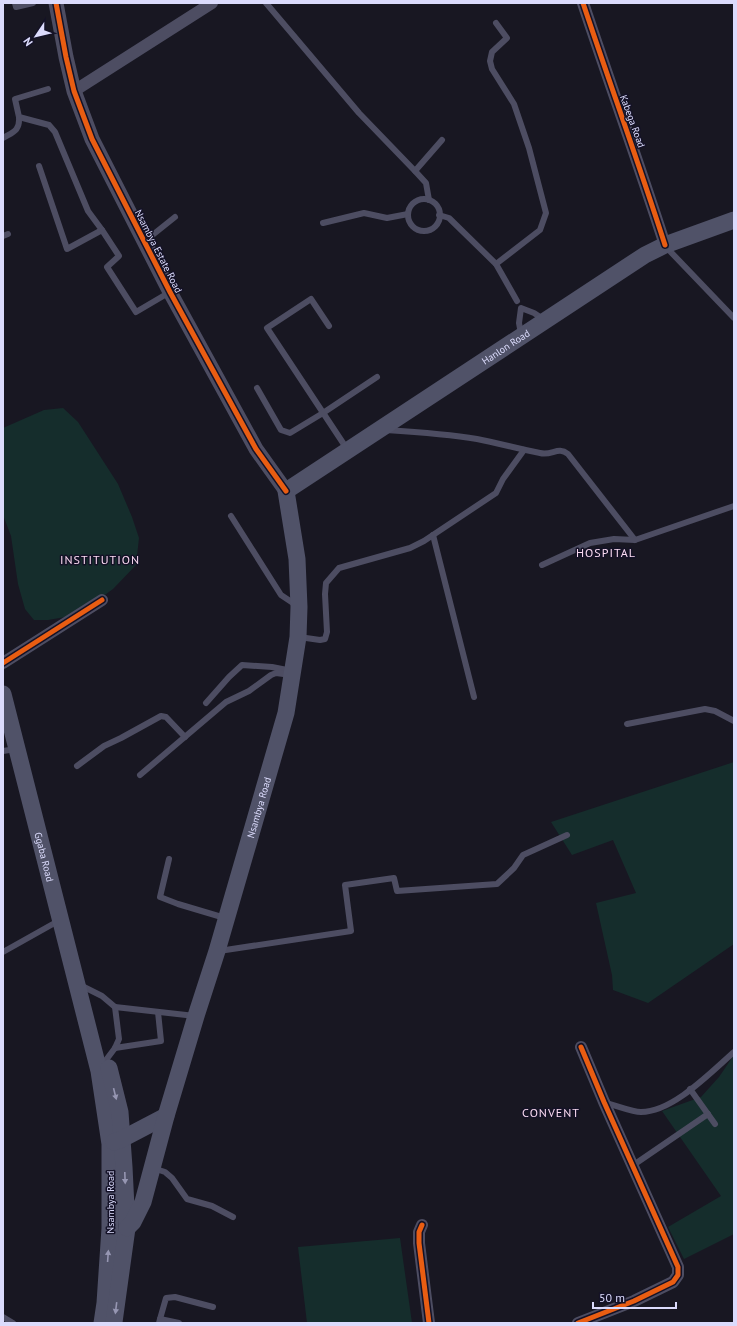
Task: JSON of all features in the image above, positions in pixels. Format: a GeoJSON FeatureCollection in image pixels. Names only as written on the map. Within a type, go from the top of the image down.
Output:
{"type":"FeatureCollection","features":[{"type":"Feature","properties":{"kind":"main road","name":"Hanlon Road"},"geometry":{"type":"LineString","coordinates":[[286,491],[644,255],[665,245],[734,220]]}},
{"type":"Feature","properties":{"kind":"main road","name":"Nsambya Road"},"geometry":{"type":"LineString","coordinates":[[126,1228],[133,1222],[143,1202],[166,1116],[227,919],[286,713],[298,637],[299,607],[297,559],[286,491]]}},
{"type":"Feature","properties":{"kind":"main road","name":"Ggaba Road"},"geometry":{"type":"LineString","coordinates":[[3,694],[10,750],[61,920],[116,1142]]}},
{"type":"Feature","properties":{"kind":"main road","name":"Ggaba Road"},"geometry":{"type":"LineString","coordinates":[[85,1020],[111,1054],[120,1112],[116,1142]]}},
{"type":"Feature","properties":{"kind":"main road"},"geometry":{"type":"LineString","coordinates":[[114,1323],[126,1228],[116,1142],[166,1116]]}},
{"type":"Feature","properties":{"kind":"main road","name":"Nsambya Road"},"geometry":{"type":"LineString","coordinates":[[102,1323],[105,1303],[116,1142]]}},
{"type":"Feature","properties":{"kind":"street","name":"Nsambya Estate Road"},"geometry":{"type":"LineString","coordinates":[[56,3],[74,91],[92,140],[170,292],[256,449],[286,491]]}},
{"type":"Feature","properties":{"kind":"street"},"geometry":{"type":"LineString","coordinates":[[74,91],[212,3]]}},
{"type":"Feature","properties":{"kind":"street","name":"Kabega Road"},"geometry":{"type":"LineString","coordinates":[[582,3],[642,173],[665,245]]}},
{"type":"Feature","properties":{"kind":"street"},"geometry":{"type":"LineString","coordinates":[[3,663],[102,600]]}},
{"type":"Feature","properties":{"kind":"street"},"geometry":{"type":"LineString","coordinates":[[578,1323],[654,1292],[673,1282],[678,1275],[678,1267],[632,1166],[581,1047]]}},
{"type":"Feature","properties":{"kind":"street"},"geometry":{"type":"LineString","coordinates":[[422,1225],[419,1232],[419,1242],[429,1323]]}},
{"type":"Feature","properties":{"kind":"lane"},"geometry":{"type":"LineString","coordinates":[[15,3],[16,7],[34,3]]}},
{"type":"Feature","properties":{"kind":"lane"},"geometry":{"type":"LineString","coordinates":[[266,3],[359,113],[426,183],[429,200]]}},
{"type":"Feature","properties":{"kind":"lane"},"geometry":{"type":"LineString","coordinates":[[496,23],[507,38],[492,52],[490,61],[492,69],[514,104],[529,148],[546,213],[540,230],[496,264]]}},
{"type":"Feature","properties":{"kind":"lane"},"geometry":{"type":"LineString","coordinates":[[3,138],[16,131],[20,124],[15,99],[48,89]]}},
{"type":"Feature","properties":{"kind":"lane"},"geometry":{"type":"LineString","coordinates":[[19,117],[49,125],[55,132],[88,211],[119,256],[108,267],[136,312],[170,292]]}},
{"type":"Feature","properties":{"kind":"lane"},"geometry":{"type":"LineString","coordinates":[[415,171],[442,140]]}},
{"type":"Feature","properties":{"kind":"lane"},"geometry":{"type":"LineString","coordinates":[[39,166],[67,249],[102,230]]}},
{"type":"Feature","properties":{"kind":"lane"},"geometry":{"type":"LineString","coordinates":[[424,198],[437,205],[439,220],[433,228],[423,231],[410,224],[408,214],[414,201],[424,198]]}},
{"type":"Feature","properties":{"kind":"lane"},"geometry":{"type":"LineString","coordinates":[[323,223],[364,213],[387,218],[408,214]]}},
{"type":"Feature","properties":{"kind":"lane"},"geometry":{"type":"LineString","coordinates":[[439,215],[449,218],[496,264],[517,301]]}},
{"type":"Feature","properties":{"kind":"lane"},"geometry":{"type":"LineString","coordinates":[[144,242],[175,217]]}},
{"type":"Feature","properties":{"kind":"lane"},"geometry":{"type":"LineString","coordinates":[[665,245],[734,318]]}},
{"type":"Feature","properties":{"kind":"lane"},"geometry":{"type":"LineString","coordinates":[[329,326],[311,299],[267,328],[348,450]]}},
{"type":"Feature","properties":{"kind":"lane"},"geometry":{"type":"LineString","coordinates":[[521,336],[519,323],[521,308],[534,313],[544,320]]}},
{"type":"Feature","properties":{"kind":"lane"},"geometry":{"type":"LineString","coordinates":[[257,388],[281,430],[290,433],[377,377]]}},
{"type":"Feature","properties":{"kind":"lane"},"geometry":{"type":"LineString","coordinates":[[380,429],[472,439],[546,455],[560,450],[568,454],[635,540]]}},
{"type":"Feature","properties":{"kind":"lane"},"geometry":{"type":"LineString","coordinates":[[298,637],[320,640],[325,639],[327,632],[325,594],[326,583],[339,568],[410,548],[433,535],[496,493],[503,479],[524,450]]}},
{"type":"Feature","properties":{"kind":"lane"},"geometry":{"type":"LineString","coordinates":[[542,566],[590,543],[614,539],[635,540],[734,506]]}},
{"type":"Feature","properties":{"kind":"lane"},"geometry":{"type":"LineString","coordinates":[[231,516],[282,595],[299,607]]}},
{"type":"Feature","properties":{"kind":"lane"},"geometry":{"type":"LineString","coordinates":[[433,535],[474,697]]}},
{"type":"Feature","properties":{"kind":"lane"},"geometry":{"type":"LineString","coordinates":[[206,703],[242,665],[272,667],[293,673]]}},
{"type":"Feature","properties":{"kind":"lane"},"geometry":{"type":"LineString","coordinates":[[140,775],[185,738],[210,714],[226,702],[249,691],[271,675],[276,673],[293,673]]}},
{"type":"Feature","properties":{"kind":"lane"},"geometry":{"type":"LineString","coordinates":[[627,724],[705,709],[715,711],[734,721]]}},
{"type":"Feature","properties":{"kind":"lane"},"geometry":{"type":"LineString","coordinates":[[77,766],[104,746],[161,716],[166,717],[185,738]]}},
{"type":"Feature","properties":{"kind":"lane"},"geometry":{"type":"LineString","coordinates":[[217,951],[351,931],[345,885],[394,878],[397,891],[497,884],[514,868],[523,855],[567,835]]}},
{"type":"Feature","properties":{"kind":"lane"},"geometry":{"type":"LineString","coordinates":[[169,859],[160,897],[227,919]]}},
{"type":"Feature","properties":{"kind":"lane"},"geometry":{"type":"LineString","coordinates":[[3,952],[61,920]]}},
{"type":"Feature","properties":{"kind":"lane"},"geometry":{"type":"LineString","coordinates":[[77,983],[102,996],[115,1007],[196,1016]]}},
{"type":"Feature","properties":{"kind":"lane"},"geometry":{"type":"LineString","coordinates":[[111,1054],[119,1039],[115,1007]]}},
{"type":"Feature","properties":{"kind":"lane"},"geometry":{"type":"LineString","coordinates":[[111,1054],[161,1040],[158,1012]]}},
{"type":"Feature","properties":{"kind":"lane"},"geometry":{"type":"LineString","coordinates":[[604,1102],[639,1112],[651,1111],[668,1105],[682,1097],[734,1052]]}},
{"type":"Feature","properties":{"kind":"lane"},"geometry":{"type":"LineString","coordinates":[[690,1089],[715,1124]]}},
{"type":"Feature","properties":{"kind":"lane"},"geometry":{"type":"LineString","coordinates":[[632,1166],[708,1114]]}},
{"type":"Feature","properties":{"kind":"lane"},"geometry":{"type":"LineString","coordinates":[[152,1168],[165,1172],[172,1178],[187,1198],[212,1206],[233,1217]]}},
{"type":"Feature","properties":{"kind":"lane"},"geometry":{"type":"LineString","coordinates":[[179,1323],[160,1321],[166,1298],[175,1297],[213,1307]]}},
{"type":"Feature","properties":{"kind":"lane"},"geometry":{"type":"LineString","coordinates":[[3,1317],[13,1323]]}},
{"type":"Feature","properties":{"kind":"green space"},"geometry":{"type":"Polygon","coordinates":[[[63,408],[78,422],[118,484],[139,538],[136,565],[113,589],[77,615],[48,620],[34,620],[25,609],[18,584],[11,536],[3,515],[3,428],[44,410],[63,408]]]}},
{"type":"Feature","properties":{"kind":"green space"},"geometry":{"type":"Polygon","coordinates":[[[734,762],[734,944],[648,1003],[613,990],[612,975],[596,903],[636,893],[613,840],[572,855],[551,822],[734,762]]]}},
{"type":"Feature","properties":{"kind":"green space"},"geometry":{"type":"Polygon","coordinates":[[[734,1055],[734,1234],[684,1259],[668,1227],[721,1196],[662,1111],[701,1097],[719,1077],[734,1055]]]}},
{"type":"Feature","properties":{"kind":"green space"},"geometry":{"type":"Polygon","coordinates":[[[400,1238],[412,1323],[307,1323],[298,1247],[400,1238]]]}},
{"type":"Feature","properties":{"kind":"cycle path"},"geometry":{"type":"LineString","coordinates":[[56,3],[74,91],[92,139],[170,292],[256,449],[286,491]]}},
{"type":"Feature","properties":{"kind":"cycle path"},"geometry":{"type":"LineString","coordinates":[[583,3],[665,245]]}},
{"type":"Feature","properties":{"kind":"cycle path"},"geometry":{"type":"LineString","coordinates":[[3,663],[102,600]]}},
{"type":"Feature","properties":{"kind":"cycle path"},"geometry":{"type":"LineString","coordinates":[[578,1323],[634,1301],[673,1282],[678,1275],[678,1267],[581,1047]]}},
{"type":"Feature","properties":{"kind":"cycle path"},"geometry":{"type":"LineString","coordinates":[[422,1225],[419,1232],[419,1243],[429,1323]]}},
{"type":"Feature","properties":{"kind":"district","name":"HOSPITAL"},"geometry":{"type":"Point","coordinates":[606,553]}},
{"type":"Feature","properties":{"kind":"district","name":"INSTITUTION"},"geometry":{"type":"Point","coordinates":[100,560]}},
{"type":"Feature","properties":{"kind":"district","name":"CONVENT"},"geometry":{"type":"Point","coordinates":[551,1113]}}]}
